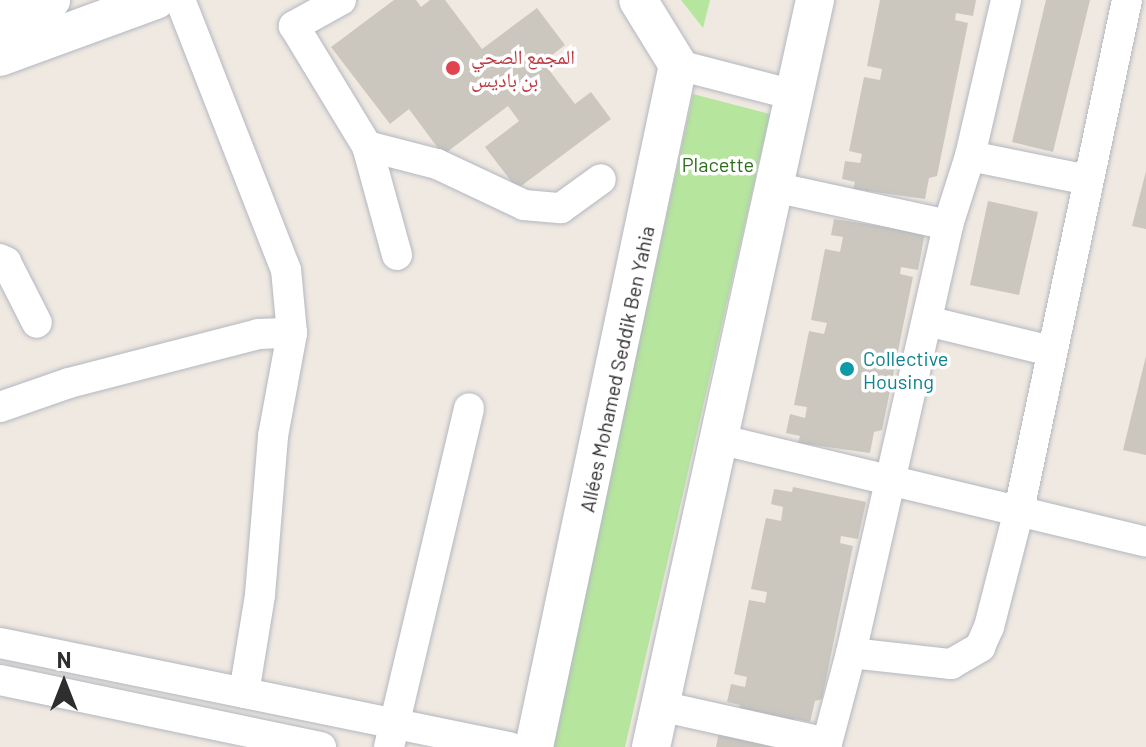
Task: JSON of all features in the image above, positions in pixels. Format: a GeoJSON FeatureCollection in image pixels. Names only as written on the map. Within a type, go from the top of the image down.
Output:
{"type":"FeatureCollection","features":[{"type":"Feature","properties":{"kind":"street"},"geometry":{"type":"LineString","coordinates":[[4,37],[51,0]]}},
{"type":"Feature","properties":{"kind":"street"},"geometry":{"type":"LineString","coordinates":[[4,37],[156,0]]}},
{"type":"Feature","properties":{"kind":"street"},"geometry":{"type":"LineString","coordinates":[[180,0],[286,270],[292,333],[273,436],[260,595],[244,693]]}},
{"type":"Feature","properties":{"kind":"street"},"geometry":{"type":"LineString","coordinates":[[341,0],[294,26],[367,146],[397,255]]}},
{"type":"Feature","properties":{"kind":"street"},"geometry":{"type":"LineString","coordinates":[[638,0],[678,65],[794,95]]}},
{"type":"Feature","properties":{"kind":"street"},"geometry":{"type":"LineString","coordinates":[[651,747],[815,0]]}},
{"type":"Feature","properties":{"kind":"street"},"geometry":{"type":"LineString","coordinates":[[660,706],[826,745],[851,653],[948,225],[970,156],[1006,0]]}},
{"type":"Feature","properties":{"kind":"street"},"geometry":{"type":"LineString","coordinates":[[851,653],[951,664],[974,653],[989,627],[1019,510],[1127,0]]}},
{"type":"Feature","properties":{"kind":"street","name":"Allées Mohamed Seddik Ben Yahia"},"geometry":{"type":"LineString","coordinates":[[534,747],[678,65]]}},
{"type":"Feature","properties":{"kind":"street"},"geometry":{"type":"LineString","coordinates":[[367,146],[437,164],[524,205],[561,208],[601,179]]}},
{"type":"Feature","properties":{"kind":"street"},"geometry":{"type":"LineString","coordinates":[[970,156],[1088,180]]}},
{"type":"Feature","properties":{"kind":"street"},"geometry":{"type":"LineString","coordinates":[[774,187],[948,225]]}},
{"type":"Feature","properties":{"kind":"street"},"geometry":{"type":"LineString","coordinates":[[0,259],[37,323]]}},
{"type":"Feature","properties":{"kind":"street"},"geometry":{"type":"LineString","coordinates":[[927,321],[1051,351]]}},
{"type":"Feature","properties":{"kind":"street"},"geometry":{"type":"LineString","coordinates":[[0,407],[69,383],[258,334],[292,333]]}},
{"type":"Feature","properties":{"kind":"street"},"geometry":{"type":"LineString","coordinates":[[393,736],[469,408]]}},
{"type":"Feature","properties":{"kind":"street"},"geometry":{"type":"LineString","coordinates":[[718,439],[1146,542]]}},
{"type":"Feature","properties":{"kind":"street"},"geometry":{"type":"LineString","coordinates":[[0,643],[244,693],[393,736],[509,747]]}},
{"type":"Feature","properties":{"kind":"street"},"geometry":{"type":"LineString","coordinates":[[0,680],[321,747]]}},
{"type":"Feature","properties":{"kind":"green space"},"geometry":{"type":"Polygon","coordinates":[[[681,0],[710,0],[703,28],[681,0]]]}},
{"type":"Feature","properties":{"kind":"green space","name":"Placette"},"geometry":{"type":"Polygon","coordinates":[[[693,94],[770,114],[625,747],[551,747],[693,94]]]}},
{"type":"Feature","properties":{"kind":"building"},"geometry":{"type":"Polygon","coordinates":[[[394,0],[416,0],[421,7],[430,0],[445,0],[482,49],[537,8],[565,45],[543,62],[575,104],[591,92],[611,119],[517,189],[485,147],[519,121],[508,106],[443,155],[409,109],[390,124],[331,47],[394,0]]]}},
{"type":"Feature","properties":{"kind":"building"},"geometry":{"type":"Polygon","coordinates":[[[880,0],[976,0],[973,16],[956,13],[955,20],[968,23],[937,176],[929,178],[925,199],[853,189],[855,182],[842,179],[845,161],[860,163],[862,154],[849,151],[864,77],[880,80],[882,69],[867,66],[880,0]]]}},
{"type":"Feature","properties":{"kind":"building"},"geometry":{"type":"Polygon","coordinates":[[[1046,0],[1090,0],[1053,152],[1012,142],[1046,0]]]}},
{"type":"Feature","properties":{"kind":"building"},"geometry":{"type":"Polygon","coordinates":[[[1146,171],[1146,229],[1132,226],[1146,171]]]}},
{"type":"Feature","properties":{"kind":"building"},"geometry":{"type":"Polygon","coordinates":[[[988,201],[1038,212],[1019,295],[970,285],[988,201]]]}},
{"type":"Feature","properties":{"kind":"building","name":"Collective Housing"},"geometry":{"type":"Polygon","coordinates":[[[834,219],[925,233],[918,270],[901,267],[900,274],[913,277],[882,430],[874,432],[870,453],[798,443],[800,436],[786,433],[790,414],[805,418],[807,407],[794,405],[809,331],[824,334],[827,323],[811,320],[825,249],[840,252],[843,237],[831,235],[834,219]]]}},
{"type":"Feature","properties":{"kind":"building"},"geometry":{"type":"Polygon","coordinates":[[[1146,356],[1146,455],[1123,450],[1146,356]]]}},
{"type":"Feature","properties":{"kind":"building"},"geometry":{"type":"Polygon","coordinates":[[[793,487],[866,502],[858,539],[841,536],[840,543],[853,546],[822,699],[815,701],[810,722],[795,719],[795,723],[738,712],[740,705],[727,702],[731,684],[745,687],[747,677],[734,674],[749,600],[765,603],[767,592],[751,589],[766,518],[781,521],[783,507],[771,504],[774,489],[792,492],[793,487]]]}},
{"type":"Feature","properties":{"kind":"building"},"geometry":{"type":"Polygon","coordinates":[[[719,732],[812,747],[716,747],[719,732]]]}},
{"type":"Feature","properties":{"kind":"place","name":"المجمع الصحي بن باديس"},"geometry":{"type":"Point","coordinates":[453,68]}},
{"type":"Feature","properties":{"kind":"place","name":"Collective Housing"},"geometry":{"type":"Point","coordinates":[847,369]}}]}
